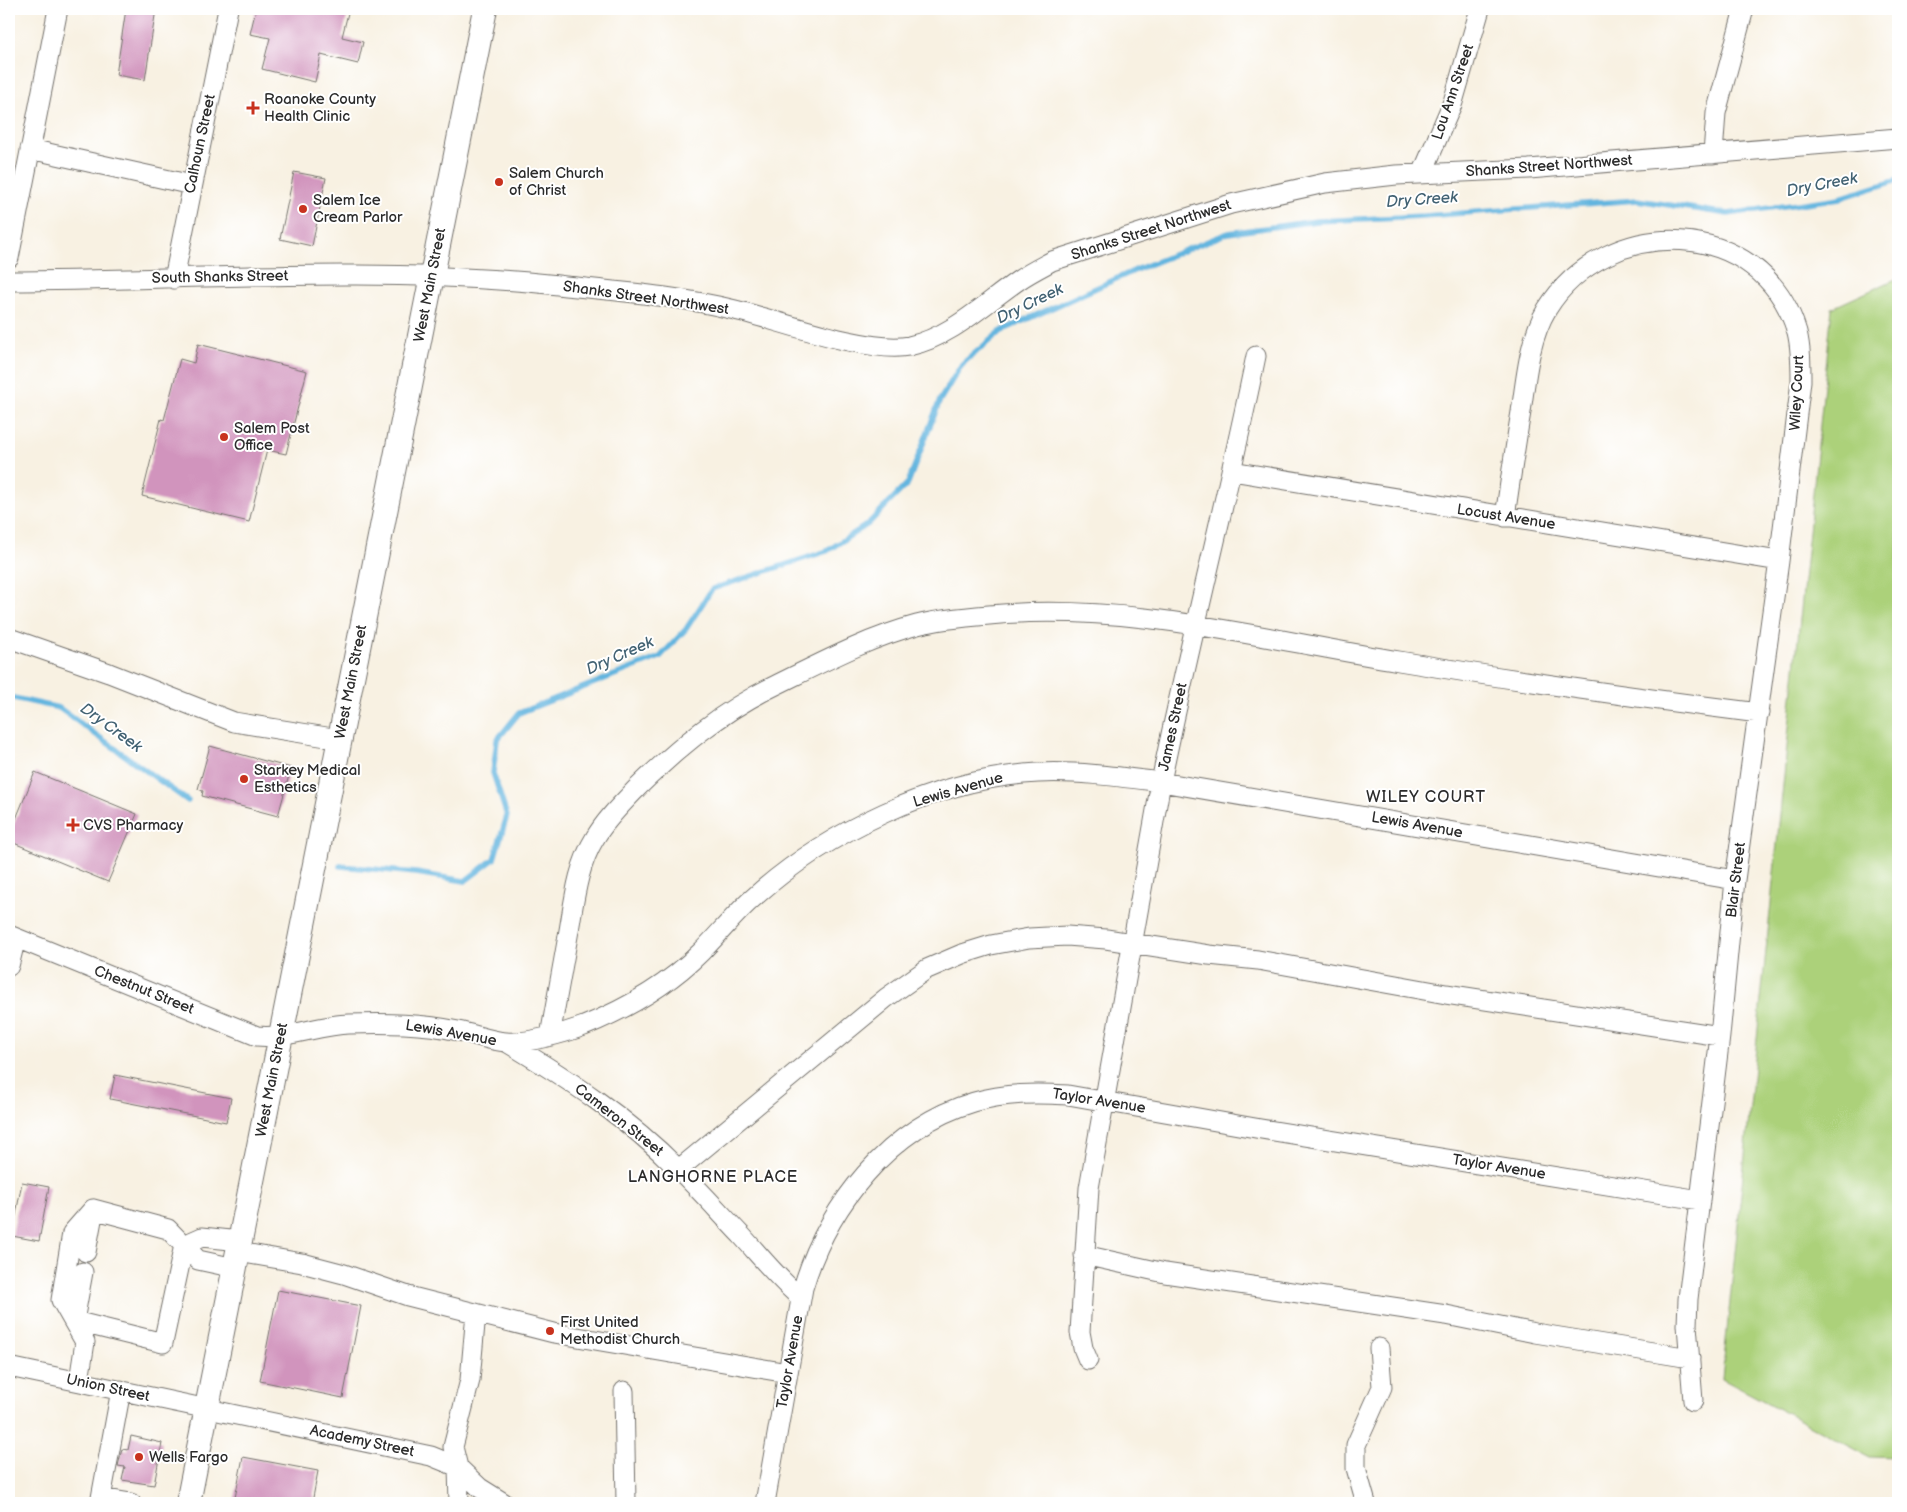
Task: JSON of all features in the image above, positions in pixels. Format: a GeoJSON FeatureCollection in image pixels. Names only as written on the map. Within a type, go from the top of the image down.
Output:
{"type":"FeatureCollection","features":[{"type":"Feature","properties":{"kind":"main road","name":"West Main Street"},"geometry":{"type":"LineString","coordinates":[[188,1503],[485,9]]}},
{"type":"Feature","properties":{"kind":"street"},"geometry":{"type":"LineString","coordinates":[[9,258],[13,212],[30,149],[58,9]]}},
{"type":"Feature","properties":{"kind":"street","name":"Calhoun Street"},"geometry":{"type":"LineString","coordinates":[[174,279],[228,9]]}},
{"type":"Feature","properties":{"kind":"street","name":"Lou Ann Street"},"geometry":{"type":"LineString","coordinates":[[1422,174],[1453,102],[1480,9]]}},
{"type":"Feature","properties":{"kind":"street"},"geometry":{"type":"LineString","coordinates":[[1712,154],[1716,113],[1744,9]]}},
{"type":"Feature","properties":{"kind":"street","name":"Shanks Street Northwest"},"geometry":{"type":"LineString","coordinates":[[432,275],[549,284],[686,300],[734,309],[869,345],[908,346],[931,339],[953,328],[1022,278],[1052,261],[1264,195],[1325,183],[1422,174],[1529,169],[1898,138]]}},
{"type":"Feature","properties":{"kind":"street"},"geometry":{"type":"LineString","coordinates":[[30,149],[192,185]]}},
{"type":"Feature","properties":{"kind":"street","name":"Wiley Court"},"geometry":{"type":"LineString","coordinates":[[1505,517],[1527,366],[1536,335],[1546,311],[1560,290],[1578,273],[1594,262],[1621,249],[1644,242],[1669,239],[1694,241],[1713,246],[1735,256],[1760,274],[1776,292],[1788,311],[1797,332],[1801,355],[1801,381],[1779,560]]}},
{"type":"Feature","properties":{"kind":"street","name":"South Shanks Street"},"geometry":{"type":"LineString","coordinates":[[9,280],[174,279],[265,275],[432,275]]}},
{"type":"Feature","properties":{"kind":"street","name":"James Street"},"geometry":{"type":"LineString","coordinates":[[1088,1360],[1083,1348],[1080,1332],[1084,1255],[1090,1188],[1104,1101],[1161,782],[1232,471],[1256,356]]}},
{"type":"Feature","properties":{"kind":"street","name":"Locust Avenue"},"geometry":{"type":"LineString","coordinates":[[1232,471],[1505,517],[1779,560]]}},
{"type":"Feature","properties":{"kind":"street","name":"Blair Street"},"geometry":{"type":"LineString","coordinates":[[1693,1401],[1688,1299],[1720,1036],[1735,880],[1779,560]]}},
{"type":"Feature","properties":{"kind":"street"},"geometry":{"type":"LineString","coordinates":[[550,1036],[576,888],[587,854],[595,837],[613,812],[709,723],[754,695],[887,634],[936,621],[1017,612],[1067,611],[1139,616],[1330,650],[1569,689],[1759,713]]}},
{"type":"Feature","properties":{"kind":"street"},"geometry":{"type":"LineString","coordinates":[[9,638],[108,673],[234,722],[340,739]]}},
{"type":"Feature","properties":{"kind":"street","name":"Lewis Avenue"},"geometry":{"type":"LineString","coordinates":[[280,1037],[337,1025],[397,1023],[442,1028],[508,1042],[550,1036],[583,1026],[641,998],[671,978],[699,954],[750,900],[814,850],[861,824],[910,802],[972,782],[1009,775],[1039,772],[1069,773],[1161,782],[1735,880]]}},
{"type":"Feature","properties":{"kind":"street"},"geometry":{"type":"LineString","coordinates":[[9,966],[12,936]]}},
{"type":"Feature","properties":{"kind":"street","name":"Chestnut Street"},"geometry":{"type":"LineString","coordinates":[[12,936],[256,1036],[280,1037]]}},
{"type":"Feature","properties":{"kind":"street"},"geometry":{"type":"LineString","coordinates":[[678,1169],[886,998],[927,969],[962,954],[991,945],[1029,938],[1067,936],[1133,942],[1209,955],[1258,960],[1456,995],[1720,1036]]}},
{"type":"Feature","properties":{"kind":"street","name":"Cameron Street"},"geometry":{"type":"LineString","coordinates":[[508,1042],[546,1065],[605,1106],[650,1142],[678,1169],[779,1280],[801,1298]]}},
{"type":"Feature","properties":{"kind":"street","name":"Taylor Avenue"},"geometry":{"type":"LineString","coordinates":[[765,1503],[801,1298],[812,1259],[823,1235],[842,1204],[862,1178],[890,1149],[917,1129],[951,1110],[973,1102],[1004,1095],[1068,1094],[1261,1129],[1700,1200]]}},
{"type":"Feature","properties":{"kind":"street"},"geometry":{"type":"LineString","coordinates":[[94,1209],[168,1230],[198,1260],[238,1254],[302,1263],[344,1274],[408,1296],[554,1333],[788,1374]]}},
{"type":"Feature","properties":{"kind":"street"},"geometry":{"type":"LineString","coordinates":[[86,1252],[94,1209]]}},
{"type":"Feature","properties":{"kind":"street"},"geometry":{"type":"LineString","coordinates":[[79,1382],[85,1342],[61,1300],[72,1233],[94,1209]]}},
{"type":"Feature","properties":{"kind":"street"},"geometry":{"type":"LineString","coordinates":[[184,1245],[202,1237],[238,1254]]}},
{"type":"Feature","properties":{"kind":"street"},"geometry":{"type":"LineString","coordinates":[[74,1321],[163,1343],[184,1245]]}},
{"type":"Feature","properties":{"kind":"street"},"geometry":{"type":"LineString","coordinates":[[1084,1255],[1165,1273],[1437,1313],[1535,1333],[1690,1358]]}},
{"type":"Feature","properties":{"kind":"street"},"geometry":{"type":"LineString","coordinates":[[74,1321],[83,1272]]}},
{"type":"Feature","properties":{"kind":"street"},"geometry":{"type":"LineString","coordinates":[[459,1503],[458,1467],[453,1447],[470,1380],[476,1313]]}},
{"type":"Feature","properties":{"kind":"street"},"geometry":{"type":"LineString","coordinates":[[1366,1503],[1356,1468],[1356,1445],[1382,1387],[1379,1348]]}},
{"type":"Feature","properties":{"kind":"street","name":"Union Street"},"geometry":{"type":"LineString","coordinates":[[9,1367],[207,1408]]}},
{"type":"Feature","properties":{"kind":"street"},"geometry":{"type":"LineString","coordinates":[[121,1390],[101,1498],[130,1503]]}},
{"type":"Feature","properties":{"kind":"street"},"geometry":{"type":"LineString","coordinates":[[624,1391],[626,1503]]}},
{"type":"Feature","properties":{"kind":"street","name":"Academy Street"},"geometry":{"type":"LineString","coordinates":[[207,1408],[431,1456],[458,1467],[480,1488],[504,1503]]}},
{"type":"Feature","properties":{"kind":"green space"},"geometry":{"type":"Polygon","coordinates":[[[1898,278],[1898,1458],[1870,1457],[1722,1379],[1832,308],[1898,278]]]}},
{"type":"Feature","properties":{"kind":"building"},"geometry":{"type":"Polygon","coordinates":[[[126,9],[156,9],[145,80],[116,75],[126,9]]]}},
{"type":"Feature","properties":{"kind":"building"},"geometry":{"type":"Polygon","coordinates":[[[256,9],[349,9],[342,37],[363,42],[358,64],[321,55],[315,82],[262,69],[270,38],[250,34],[256,9]]]}},
{"type":"Feature","properties":{"kind":"building","name":"Salem Ice Cream Parlor"},"geometry":{"type":"Polygon","coordinates":[[[294,172],[326,178],[312,246],[280,239],[294,172]]]}},
{"type":"Feature","properties":{"kind":"building","name":"Salem Post Office"},"geometry":{"type":"Polygon","coordinates":[[[198,344],[307,371],[286,454],[267,450],[249,522],[142,496],[161,419],[164,420],[180,359],[194,363],[198,344]]]}},
{"type":"Feature","properties":{"kind":"building","name":"Starkey Medical Esthetics"},"geometry":{"type":"Polygon","coordinates":[[[210,746],[291,768],[278,816],[202,796],[203,791],[198,789],[210,746]]]}},
{"type":"Feature","properties":{"kind":"building","name":"CVS Pharmacy"},"geometry":{"type":"Polygon","coordinates":[[[35,772],[137,814],[108,882],[9,841],[9,836],[35,772]]]}},
{"type":"Feature","properties":{"kind":"building"},"geometry":{"type":"Polygon","coordinates":[[[115,1075],[231,1098],[226,1122],[110,1099],[115,1075]]]}},
{"type":"Feature","properties":{"kind":"building"},"geometry":{"type":"Polygon","coordinates":[[[22,1182],[49,1187],[39,1241],[12,1236],[22,1182]]]}},
{"type":"Feature","properties":{"kind":"building"},"geometry":{"type":"Polygon","coordinates":[[[278,1290],[361,1306],[343,1398],[260,1381],[278,1290]]]}},
{"type":"Feature","properties":{"kind":"building"},"geometry":{"type":"Polygon","coordinates":[[[131,1436],[162,1443],[154,1485],[122,1480],[125,1467],[118,1466],[122,1449],[128,1450],[131,1436]]]}},
{"type":"Feature","properties":{"kind":"building"},"geometry":{"type":"Polygon","coordinates":[[[243,1457],[318,1471],[312,1503],[234,1503],[243,1457]]]}},
{"type":"Feature","properties":{"kind":"waterway","name":"Dry Creek"},"geometry":{"type":"LineString","coordinates":[[340,866],[416,873],[465,881],[494,859],[507,816],[493,773],[497,740],[519,713],[660,657],[686,629],[712,589],[827,551],[868,524],[908,483],[940,400],[962,364],[1001,331],[1138,269],[1228,233],[1317,221],[1424,216],[1637,200],[1728,214],[1840,198],[1898,180]]}},
{"type":"Feature","properties":{"kind":"waterway","name":"Dry Creek"},"geometry":{"type":"LineString","coordinates":[[9,697],[59,708],[188,801]]}},
{"type":"Feature","properties":{"kind":"place","name":"Roanoke County Health Clinic"},"geometry":{"type":"Point","coordinates":[253,108]}},
{"type":"Feature","properties":{"kind":"place","name":"Salem Church of Christ"},"geometry":{"type":"Point","coordinates":[499,182]}},
{"type":"Feature","properties":{"kind":"place","name":"Salem Ice Cream Parlor"},"geometry":{"type":"Point","coordinates":[303,209]}},
{"type":"Feature","properties":{"kind":"place","name":"Salem Post Office"},"geometry":{"type":"Point","coordinates":[224,437]}},
{"type":"Feature","properties":{"kind":"place","name":"Starkey Medical Esthetics"},"geometry":{"type":"Point","coordinates":[244,779]}},
{"type":"Feature","properties":{"kind":"place","name":"CVS Pharmacy"},"geometry":{"type":"Point","coordinates":[73,825]}},
{"type":"Feature","properties":{"kind":"place","name":"First United Methodist Church"},"geometry":{"type":"Point","coordinates":[550,1331]}},
{"type":"Feature","properties":{"kind":"place","name":"Wells Fargo"},"geometry":{"type":"Point","coordinates":[139,1457]}},
{"type":"Feature","properties":{"kind":"district","name":"WILEY COURT"},"geometry":{"type":"Point","coordinates":[1426,797]}},
{"type":"Feature","properties":{"kind":"district","name":"LANGHORNE PLACE"},"geometry":{"type":"Point","coordinates":[713,1177]}}]}
